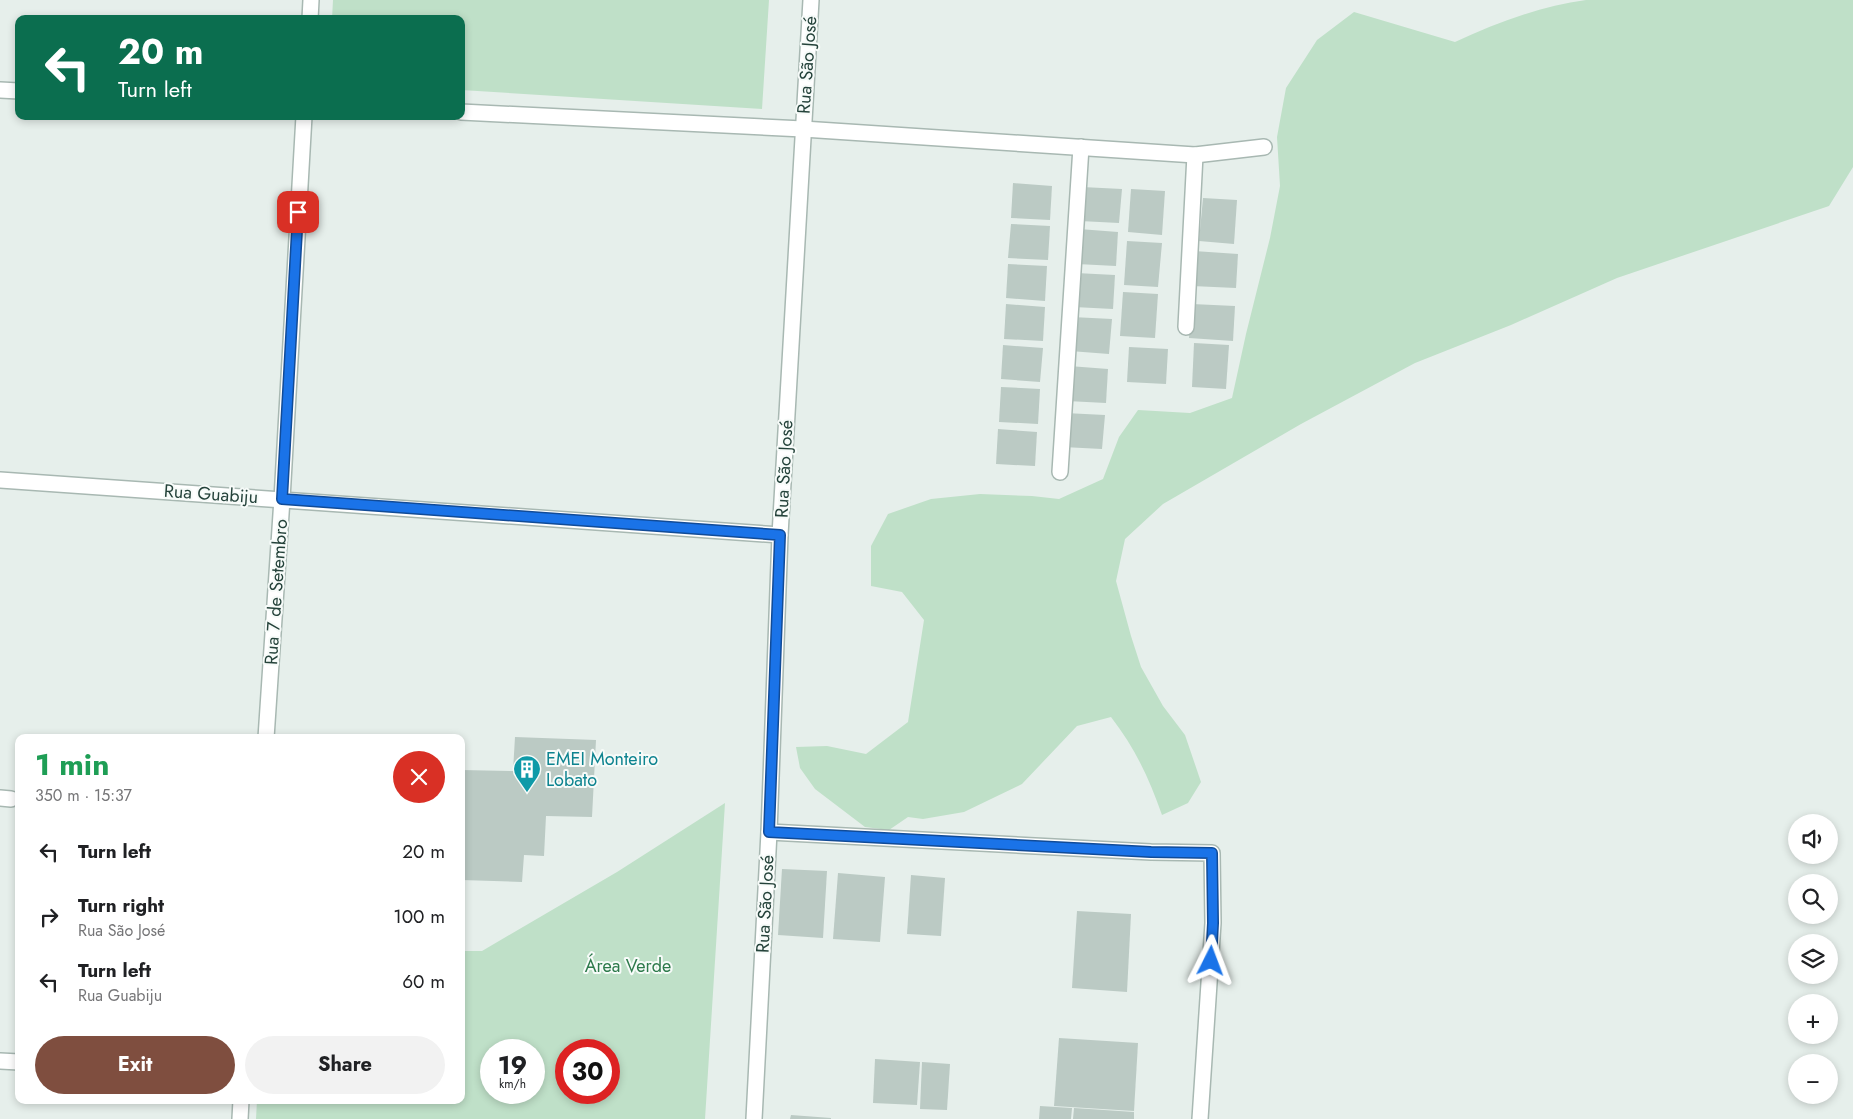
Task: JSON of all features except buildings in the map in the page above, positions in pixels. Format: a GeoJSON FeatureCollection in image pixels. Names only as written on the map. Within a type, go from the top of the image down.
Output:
{"type":"FeatureCollection","features":[{"type":"Feature","properties":{"kind":"street"},"geometry":{"type":"LineString","coordinates":[[310,15],[311,0]]}},
{"type":"Feature","properties":{"kind":"street","name":"Rua São José"},"geometry":{"type":"LineString","coordinates":[[754,1119],[769,832],[780,535],[811,0]]}},
{"type":"Feature","properties":{"kind":"street"},"geometry":{"type":"LineString","coordinates":[[0,90],[15,91]]}},
{"type":"Feature","properties":{"kind":"street"},"geometry":{"type":"LineString","coordinates":[[465,112],[803,129],[1195,155],[1264,147]]}},
{"type":"Feature","properties":{"kind":"street","name":"Rua 7 de Setembro"},"geometry":{"type":"LineString","coordinates":[[266,734],[304,120]]}},
{"type":"Feature","properties":{"kind":"street"},"geometry":{"type":"LineString","coordinates":[[1060,472],[1081,147]]}},
{"type":"Feature","properties":{"kind":"street"},"geometry":{"type":"LineString","coordinates":[[1186,327],[1195,155]]}},
{"type":"Feature","properties":{"kind":"street","name":"Rua Guabiju"},"geometry":{"type":"LineString","coordinates":[[0,480],[780,535]]}},
{"type":"Feature","properties":{"kind":"street"},"geometry":{"type":"LineString","coordinates":[[769,832],[1151,852],[1212,853],[1213,923],[1200,1119]]}},
{"type":"Feature","properties":{"kind":"street"},"geometry":{"type":"LineString","coordinates":[[0,1061],[15,1062]]}},
{"type":"Feature","properties":{"kind":"street"},"geometry":{"type":"LineString","coordinates":[[240,1119],[241,1104]]}},
{"type":"Feature","properties":{"kind":"green space"},"geometry":{"type":"Polygon","coordinates":[[[333,0],[769,0],[762,109],[465,90],[465,15],[332,15],[333,0]]]}},
{"type":"Feature","properties":{"kind":"green space"},"geometry":{"type":"Polygon","coordinates":[[[1586,0],[1853,0],[1853,167],[1829,206],[1617,278],[1511,325],[1415,363],[1301,424],[1163,504],[1125,539],[1116,581],[1141,667],[1163,706],[1185,735],[1201,782],[1188,803],[1162,815],[1141,764],[1111,717],[1077,726],[1022,784],[964,812],[923,819],[908,817],[889,830],[865,827],[815,789],[800,768],[796,747],[827,746],[866,754],[908,722],[924,620],[902,592],[871,586],[871,546],[888,514],[931,499],[980,494],[1059,499],[1103,479],[1119,437],[1138,410],[1190,413],[1232,398],[1270,238],[1280,186],[1277,137],[1286,88],[1317,40],[1354,12],[1455,42],[1519,16],[1552,6],[1586,0]]]}},
{"type":"Feature","properties":{"kind":"green space","name":"Área Verde"},"geometry":{"type":"Polygon","coordinates":[[[725,803],[705,1119],[256,1119],[257,1104],[465,1104],[465,951],[482,951],[617,872],[725,803]]]}},
{"type":"Feature","properties":{"kind":"place","name":"EMEI Monteiro Lobato"},"geometry":{"type":"Point","coordinates":[527,793]}},
{"type":"Feature","properties":{"kind":"route"},"geometry":{"type":"LineString","coordinates":[[298,212],[282,499],[780,535],[769,832],[1151,852],[1212,853],[1213,923],[1211,961]]}}]}
